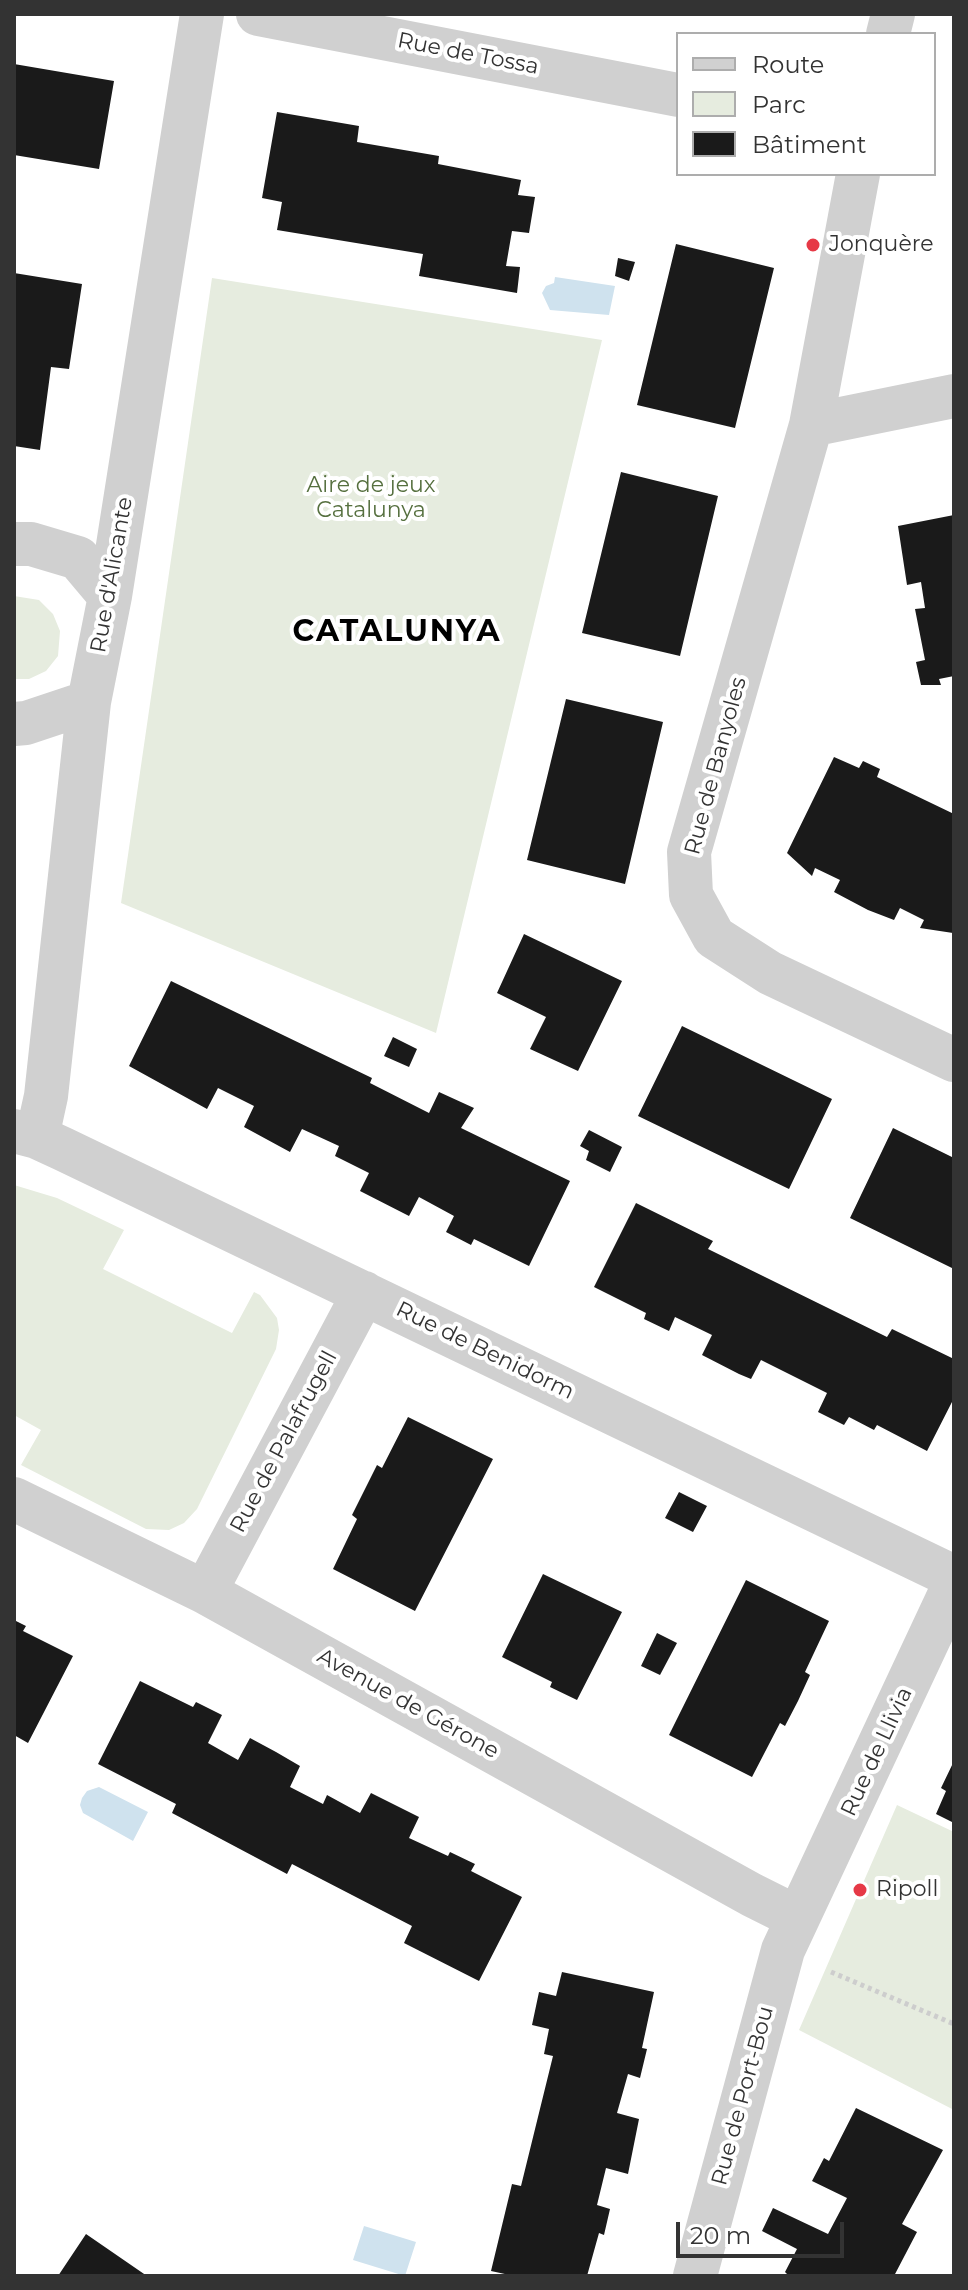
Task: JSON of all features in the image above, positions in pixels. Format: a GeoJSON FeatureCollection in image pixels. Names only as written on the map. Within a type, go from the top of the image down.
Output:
{"type":"FeatureCollection","features":[{"type":"Feature","properties":{"kind":"street","name":"Rue d'Alicante"},"geometry":{"type":"LineString","coordinates":[[26,1134],[46,1096],[89,702],[110,596],[202,14]]}},
{"type":"Feature","properties":{"kind":"street","name":"Rue de Tossa"},"geometry":{"type":"LineString","coordinates":[[258,14],[676,95]]}},
{"type":"Feature","properties":{"kind":"street","name":"Rue de Banyoles"},"geometry":{"type":"LineString","coordinates":[[858,176],[811,425],[689,852],[691,895],[714,937],[725,945],[770,973],[954,1060]]}},
{"type":"Feature","properties":{"kind":"street"},"geometry":{"type":"LineString","coordinates":[[811,425],[954,396]]}},
{"type":"Feature","properties":{"kind":"street"},"geometry":{"type":"LineString","coordinates":[[14,544],[31,544],[78,558],[110,596]]}},
{"type":"Feature","properties":{"kind":"street"},"geometry":{"type":"LineString","coordinates":[[14,724],[26,723],[89,702]]}},
{"type":"Feature","properties":{"kind":"street","name":"Rue de Benidorm"},"geometry":{"type":"LineString","coordinates":[[26,1134],[954,1577]]}},
{"type":"Feature","properties":{"kind":"street","name":"Rue de Palafrugell"},"geometry":{"type":"LineString","coordinates":[[205,1592],[364,1293]]}},
{"type":"Feature","properties":{"kind":"street","name":"Avenue de Gérone"},"geometry":{"type":"LineString","coordinates":[[14,1499],[205,1592],[752,1895],[790,1934]]}},
{"type":"Feature","properties":{"kind":"street","name":"Rue de Llivia"},"geometry":{"type":"LineString","coordinates":[[790,1934],[954,1585]]}},
{"type":"Feature","properties":{"kind":"street","name":"Rue de Port-Bou"},"geometry":{"type":"LineString","coordinates":[[695,2276],[790,1934]]}},
{"type":"Feature","properties":{"kind":"path"},"geometry":{"type":"LineString","coordinates":[[790,1934],[954,2024]]}},
{"type":"Feature","properties":{"kind":"green space","name":"Aire de jeux Catalunya"},"geometry":{"type":"Polygon","coordinates":[[[212,278],[602,340],[436,1033],[121,903],[212,278]]]}},
{"type":"Feature","properties":{"kind":"green space"},"geometry":{"type":"Polygon","coordinates":[[[14,596],[39,600],[53,614],[60,631],[58,656],[46,671],[29,679],[14,679],[14,596]]]}},
{"type":"Feature","properties":{"kind":"green space"},"geometry":{"type":"Polygon","coordinates":[[[14,1185],[57,1198],[124,1230],[103,1269],[232,1333],[254,1292],[260,1295],[277,1318],[276,1349],[197,1509],[184,1523],[169,1530],[146,1529],[21,1465],[41,1430],[14,1415],[14,1185]]]}},
{"type":"Feature","properties":{"kind":"green space"},"geometry":{"type":"Polygon","coordinates":[[[897,1805],[954,1832],[954,2110],[799,2030],[897,1805]]]}},
{"type":"Feature","properties":{"kind":"water"},"geometry":{"type":"Polygon","coordinates":[[[555,277],[615,286],[609,315],[550,310],[542,293],[546,286],[554,283],[555,277]]]}},
{"type":"Feature","properties":{"kind":"water"},"geometry":{"type":"Polygon","coordinates":[[[99,1787],[148,1812],[133,1841],[83,1813],[80,1805],[82,1798],[87,1791],[99,1787]]]}},
{"type":"Feature","properties":{"kind":"water"},"geometry":{"type":"Polygon","coordinates":[[[364,2226],[416,2242],[405,2276],[353,2260],[364,2226]]]}},
{"type":"Feature","properties":{"kind":"building"},"geometry":{"type":"Polygon","coordinates":[[[14,64],[114,81],[99,169],[14,155],[14,64]]]}},
{"type":"Feature","properties":{"kind":"building"},"geometry":{"type":"Polygon","coordinates":[[[277,112],[359,126],[357,142],[439,156],[438,164],[521,180],[518,195],[535,197],[529,233],[512,231],[506,266],[520,267],[517,293],[419,276],[423,254],[277,230],[282,202],[262,198],[277,112]]]}},
{"type":"Feature","properties":{"kind":"building"},"geometry":{"type":"Polygon","coordinates":[[[676,244],[774,268],[735,428],[637,405],[676,244]]]}},
{"type":"Feature","properties":{"kind":"building"},"geometry":{"type":"Polygon","coordinates":[[[618,258],[635,262],[629,281],[615,276],[618,258]]]}},
{"type":"Feature","properties":{"kind":"building"},"geometry":{"type":"Polygon","coordinates":[[[14,273],[82,284],[69,369],[51,367],[40,450],[14,446],[14,273]]]}},
{"type":"Feature","properties":{"kind":"building"},"geometry":{"type":"Polygon","coordinates":[[[621,472],[718,496],[680,656],[582,633],[621,472]]]}},
{"type":"Feature","properties":{"kind":"building"},"geometry":{"type":"Polygon","coordinates":[[[954,515],[954,676],[939,679],[941,685],[921,685],[916,662],[925,660],[915,609],[925,608],[921,582],[907,585],[898,526],[954,515]]]}},
{"type":"Feature","properties":{"kind":"building"},"geometry":{"type":"Polygon","coordinates":[[[566,699],[663,722],[625,884],[527,860],[566,699]]]}},
{"type":"Feature","properties":{"kind":"building"},"geometry":{"type":"Polygon","coordinates":[[[834,757],[859,768],[863,761],[880,769],[877,777],[954,814],[953,933],[920,928],[924,920],[900,908],[894,920],[868,910],[834,892],[840,880],[815,868],[812,876],[787,853],[834,757]]]}},
{"type":"Feature","properties":{"kind":"building"},"geometry":{"type":"Polygon","coordinates":[[[524,934],[622,981],[578,1071],[530,1049],[546,1017],[497,993],[524,934]]]}},
{"type":"Feature","properties":{"kind":"building"},"geometry":{"type":"Polygon","coordinates":[[[171,981],[372,1078],[370,1083],[429,1113],[439,1092],[474,1108],[461,1128],[570,1181],[529,1266],[474,1239],[471,1245],[446,1232],[454,1216],[419,1197],[409,1216],[360,1191],[369,1173],[335,1156],[339,1146],[302,1129],[290,1152],[244,1127],[254,1106],[218,1088],[207,1109],[129,1066],[171,981]]]}},
{"type":"Feature","properties":{"kind":"building"},"geometry":{"type":"Polygon","coordinates":[[[682,1026],[832,1099],[789,1189],[638,1116],[682,1026]]]}},
{"type":"Feature","properties":{"kind":"building"},"geometry":{"type":"Polygon","coordinates":[[[393,1037],[417,1049],[409,1067],[384,1056],[393,1037]]]}},
{"type":"Feature","properties":{"kind":"building"},"geometry":{"type":"Polygon","coordinates":[[[893,1128],[954,1158],[954,1269],[850,1218],[893,1128]]]}},
{"type":"Feature","properties":{"kind":"building"},"geometry":{"type":"Polygon","coordinates":[[[589,1130],[622,1147],[610,1172],[586,1160],[589,1151],[580,1146],[589,1130]]]}},
{"type":"Feature","properties":{"kind":"building"},"geometry":{"type":"Polygon","coordinates":[[[636,1203],[713,1241],[708,1249],[887,1337],[892,1329],[954,1359],[954,1398],[927,1451],[877,1425],[874,1430],[849,1417],[844,1425],[818,1412],[827,1393],[761,1360],[751,1379],[739,1374],[702,1355],[712,1335],[675,1317],[669,1331],[644,1319],[646,1313],[594,1287],[636,1203]]]}},
{"type":"Feature","properties":{"kind":"building"},"geometry":{"type":"Polygon","coordinates":[[[408,1417],[493,1459],[415,1611],[333,1569],[357,1519],[352,1515],[377,1465],[382,1468],[408,1417]]]}},
{"type":"Feature","properties":{"kind":"building"},"geometry":{"type":"Polygon","coordinates":[[[679,1492],[707,1506],[693,1532],[665,1518],[679,1492]]]}},
{"type":"Feature","properties":{"kind":"building"},"geometry":{"type":"Polygon","coordinates":[[[543,1574],[622,1612],[577,1700],[550,1687],[552,1682],[502,1657],[543,1574]]]}},
{"type":"Feature","properties":{"kind":"building"},"geometry":{"type":"Polygon","coordinates":[[[746,1580],[829,1621],[805,1672],[810,1675],[798,1701],[785,1726],[780,1723],[752,1777],[669,1735],[746,1580]]]}},
{"type":"Feature","properties":{"kind":"building"},"geometry":{"type":"Polygon","coordinates":[[[14,1620],[26,1626],[23,1631],[73,1656],[28,1743],[14,1735],[14,1620]]]}},
{"type":"Feature","properties":{"kind":"building"},"geometry":{"type":"Polygon","coordinates":[[[657,1633],[677,1643],[660,1675],[641,1666],[657,1633]]]}},
{"type":"Feature","properties":{"kind":"building"},"geometry":{"type":"Polygon","coordinates":[[[140,1681],[193,1707],[196,1702],[222,1715],[208,1743],[238,1760],[250,1738],[300,1766],[290,1787],[323,1804],[327,1795],[360,1813],[371,1793],[419,1817],[409,1838],[448,1856],[450,1852],[475,1864],[471,1871],[522,1897],[479,1981],[404,1943],[412,1926],[292,1864],[287,1874],[172,1813],[176,1804],[98,1764],[140,1681]]]}},
{"type":"Feature","properties":{"kind":"building"},"geometry":{"type":"Polygon","coordinates":[[[954,1761],[954,1823],[936,1814],[946,1791],[941,1788],[954,1761]]]}},
{"type":"Feature","properties":{"kind":"building"},"geometry":{"type":"Polygon","coordinates":[[[562,1972],[654,1992],[642,2048],[647,2049],[640,2078],[628,2074],[617,2113],[639,2119],[628,2174],[606,2168],[597,2205],[610,2209],[604,2235],[599,2233],[587,2276],[514,2276],[491,2271],[512,2184],[521,2186],[553,2056],[544,2054],[549,2029],[532,2025],[539,1992],[556,1996],[562,1972]]]}},
{"type":"Feature","properties":{"kind":"building"},"geometry":{"type":"Polygon","coordinates":[[[856,2108],[943,2150],[902,2224],[917,2232],[894,2276],[789,2276],[785,2272],[797,2249],[762,2231],[773,2208],[828,2234],[847,2198],[812,2181],[824,2158],[829,2161],[856,2108]]]}},
{"type":"Feature","properties":{"kind":"building"},"geometry":{"type":"Polygon","coordinates":[[[86,2234],[147,2276],[58,2276],[86,2234]]]}},
{"type":"Feature","properties":{"kind":"place","name":"Jonquère"},"geometry":{"type":"Point","coordinates":[813,245]}},
{"type":"Feature","properties":{"kind":"place","name":"Ripoll"},"geometry":{"type":"Point","coordinates":[860,1890]}},
{"type":"Feature","properties":{"kind":"district","name":"CATALUNYA"},"geometry":{"type":"Point","coordinates":[397,632]}}]}
